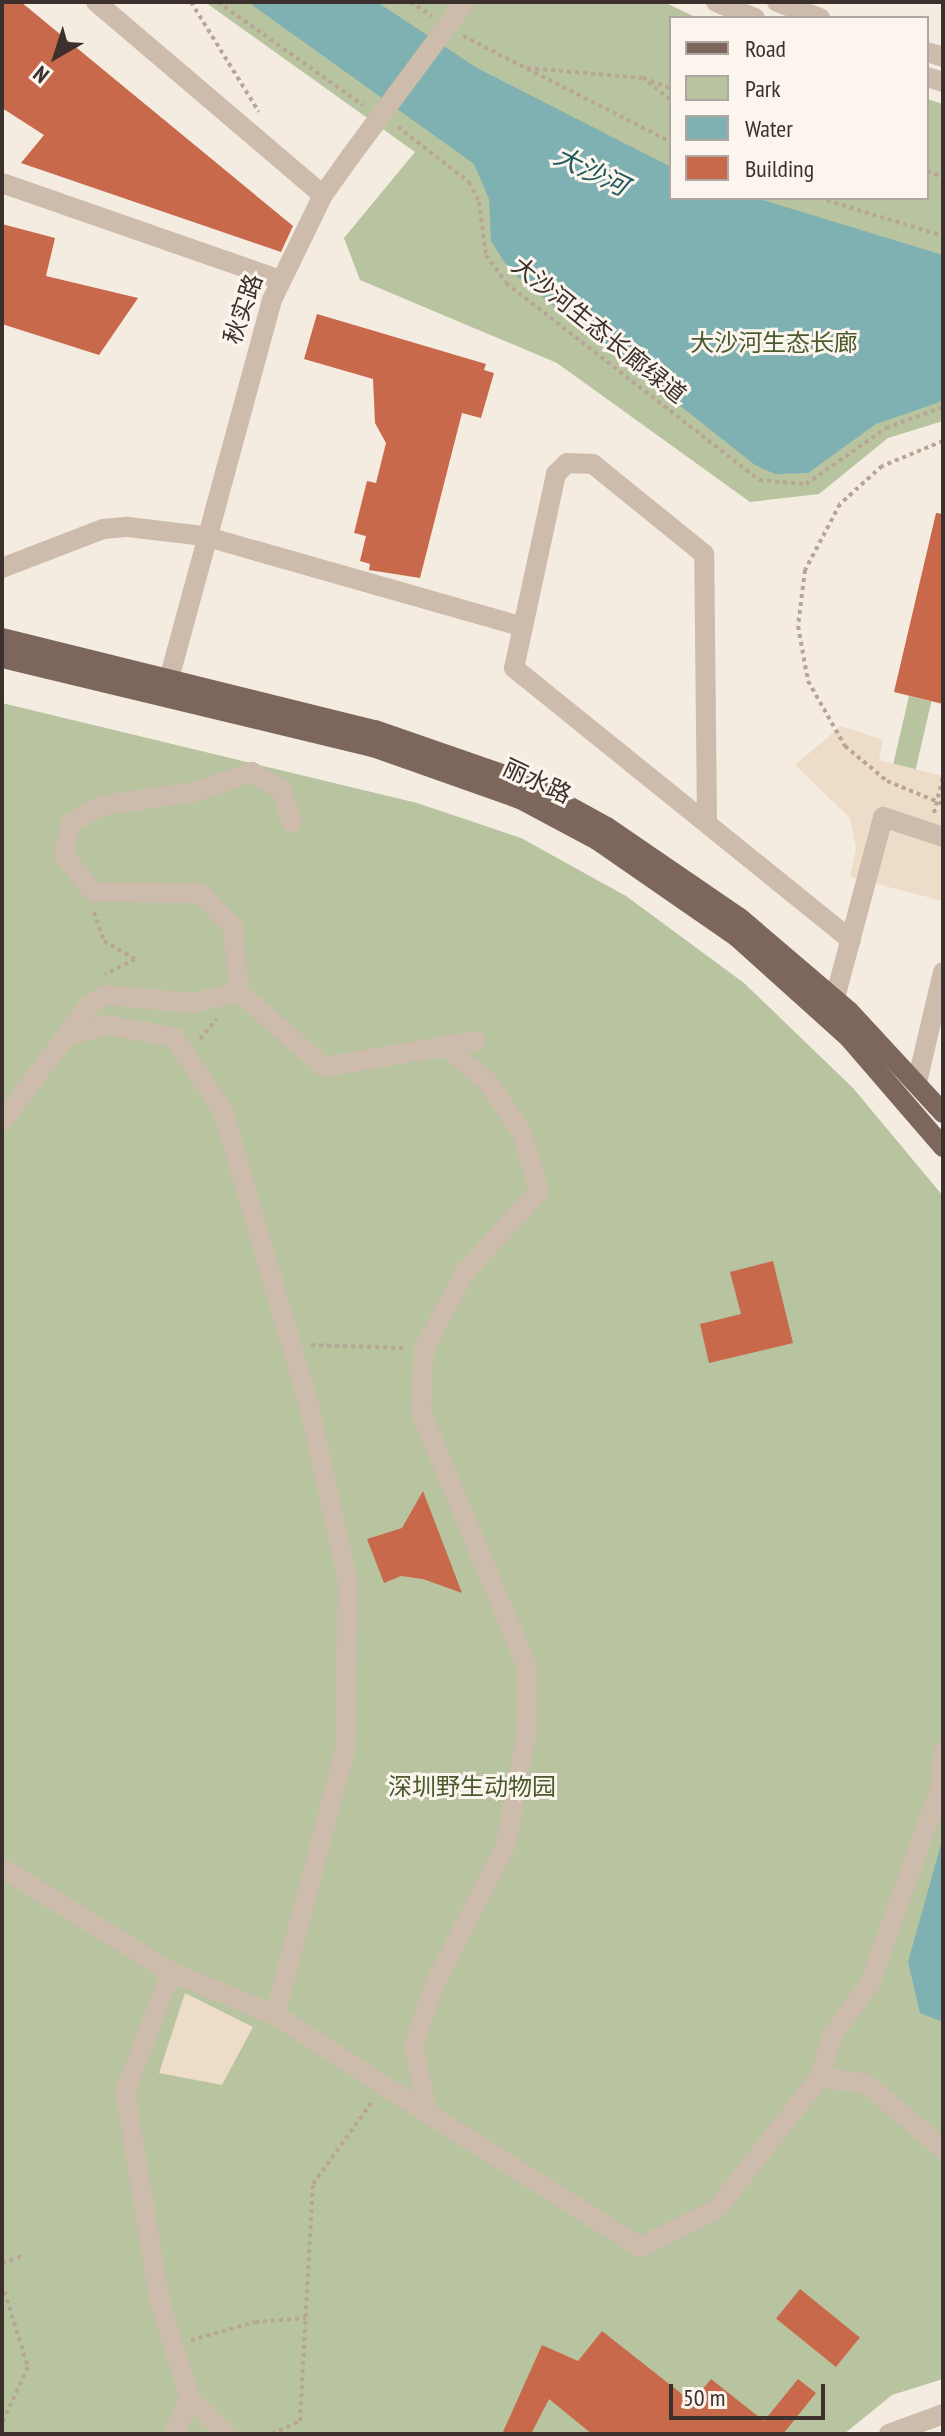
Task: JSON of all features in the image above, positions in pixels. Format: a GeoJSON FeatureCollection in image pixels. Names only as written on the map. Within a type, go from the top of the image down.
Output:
{"type":"FeatureCollection","features":[{"type":"Feature","properties":{"kind":"main road","name":"丽水路"},"geometry":{"type":"LineString","coordinates":[[2,638],[375,730],[525,782],[688,881],[835,998],[943,1113]]}},
{"type":"Feature","properties":{"kind":"main road","name":"丽水路"},"geometry":{"type":"LineString","coordinates":[[2,658],[373,747],[520,799],[597,840],[737,937],[849,1038],[943,1147]]}},
{"type":"Feature","properties":{"kind":"street"},"geometry":{"type":"LineString","coordinates":[[96,2],[323,195]]}},
{"type":"Feature","properties":{"kind":"street","name":"秋实路"},"geometry":{"type":"LineString","coordinates":[[169,679],[204,536],[280,280],[323,195],[465,2]]}},
{"type":"Feature","properties":{"kind":"street"},"geometry":{"type":"LineString","coordinates":[[716,2],[750,16]]}},
{"type":"Feature","properties":{"kind":"street"},"geometry":{"type":"LineString","coordinates":[[777,2],[815,16]]}},
{"type":"Feature","properties":{"kind":"street"},"geometry":{"type":"LineString","coordinates":[[2,183],[280,280]]}},
{"type":"Feature","properties":{"kind":"street"},"geometry":{"type":"LineString","coordinates":[[707,821],[704,554],[696,543],[593,464],[567,463],[556,474],[512,655],[524,681],[707,821],[851,940]]}},
{"type":"Feature","properties":{"kind":"street"},"geometry":{"type":"LineString","coordinates":[[2,568],[103,529],[204,536],[519,626]]}},
{"type":"Feature","properties":{"kind":"street"},"geometry":{"type":"LineString","coordinates":[[292,822],[282,790],[252,772],[194,792],[100,806],[71,823],[64,855],[93,892],[200,893],[233,927],[239,992],[324,1067],[476,1041]]}},
{"type":"Feature","properties":{"kind":"street"},"geometry":{"type":"LineString","coordinates":[[835,998],[883,817],[943,837]]}},
{"type":"Feature","properties":{"kind":"street"},"geometry":{"type":"LineString","coordinates":[[917,1082],[943,972]]}},
{"type":"Feature","properties":{"kind":"street"},"geometry":{"type":"LineString","coordinates":[[2,1122],[73,1034],[89,1005],[105,995],[193,1003],[239,992]]}},
{"type":"Feature","properties":{"kind":"street"},"geometry":{"type":"LineString","coordinates":[[73,1034],[106,1025],[174,1037],[223,1111],[292,1345],[348,1582],[345,1750],[275,2015]]}},
{"type":"Feature","properties":{"kind":"street"},"geometry":{"type":"LineString","coordinates":[[427,2113],[414,2045],[435,1983],[506,1845],[526,1736],[527,1667],[421,1412],[424,1349],[465,1272],[539,1191],[522,1133],[488,1082],[445,1046]]}},
{"type":"Feature","properties":{"kind":"street"},"geometry":{"type":"LineString","coordinates":[[2,1868],[171,1972],[275,2015],[640,2247],[716,2210],[820,2077],[832,2036],[870,1983],[940,1789],[943,1752]]}},
{"type":"Feature","properties":{"kind":"street"},"geometry":{"type":"LineString","coordinates":[[171,1972],[125,2092],[160,2303],[190,2398],[226,2434]]}},
{"type":"Feature","properties":{"kind":"street"},"geometry":{"type":"LineString","coordinates":[[820,2077],[867,2084],[943,2149]]}},
{"type":"Feature","properties":{"kind":"street"},"geometry":{"type":"LineString","coordinates":[[174,2434],[190,2398]]}},
{"type":"Feature","properties":{"kind":"street"},"geometry":{"type":"LineString","coordinates":[[889,2434],[943,2414]]}},
{"type":"Feature","properties":{"kind":"path"},"geometry":{"type":"LineString","coordinates":[[191,2],[266,123]]}},
{"type":"Feature","properties":{"kind":"path"},"geometry":{"type":"LineString","coordinates":[[218,2],[373,111]]}},
{"type":"Feature","properties":{"kind":"path"},"geometry":{"type":"LineString","coordinates":[[410,2],[436,18]]}},
{"type":"Feature","properties":{"kind":"path"},"geometry":{"type":"LineString","coordinates":[[449,27],[669,141]]}},
{"type":"Feature","properties":{"kind":"path"},"geometry":{"type":"LineString","coordinates":[[524,68],[643,78],[669,87]]}},
{"type":"Feature","properties":{"kind":"path"},"geometry":{"type":"LineString","coordinates":[[643,78],[669,98]]}},
{"type":"Feature","properties":{"kind":"path","name":"大沙河生态长廊绿道"},"geometry":{"type":"LineString","coordinates":[[385,119],[469,182],[479,202],[486,255],[506,283],[759,480],[806,484],[886,428],[943,407]]}},
{"type":"Feature","properties":{"kind":"path"},"geometry":{"type":"LineString","coordinates":[[826,200],[943,236]]}},
{"type":"Feature","properties":{"kind":"path"},"geometry":{"type":"LineString","coordinates":[[943,441],[882,466],[840,504],[811,552],[798,626],[808,681],[834,732],[879,776],[940,803],[943,777]]}},
{"type":"Feature","properties":{"kind":"path"},"geometry":{"type":"LineString","coordinates":[[89,1005],[95,979],[135,959],[104,941],[93,892]]}},
{"type":"Feature","properties":{"kind":"path"},"geometry":{"type":"LineString","coordinates":[[186,1056],[239,992]]}},
{"type":"Feature","properties":{"kind":"path"},"geometry":{"type":"LineString","coordinates":[[292,1345],[424,1349]]}},
{"type":"Feature","properties":{"kind":"path"},"geometry":{"type":"LineString","coordinates":[[272,2434],[300,2421],[313,2184],[385,2083]]}},
{"type":"Feature","properties":{"kind":"path"},"geometry":{"type":"LineString","coordinates":[[2,2263],[22,2256]]}},
{"type":"Feature","properties":{"kind":"path"},"geometry":{"type":"LineString","coordinates":[[2,2284],[28,2367],[2,2423]]}},
{"type":"Feature","properties":{"kind":"path"},"geometry":{"type":"LineString","coordinates":[[173,2345],[255,2322],[306,2318]]}},
{"type":"Feature","properties":{"kind":"green space","name":"大沙河生态长廊"},"geometry":{"type":"Polygon","coordinates":[[[205,2],[664,2],[693,16],[669,16],[669,200],[929,200],[929,100],[943,104],[943,421],[888,438],[819,494],[750,502],[557,363],[360,280],[344,238],[415,152],[205,2]]]}},
{"type":"Feature","properties":{"kind":"green space"},"geometry":{"type":"Polygon","coordinates":[[[909,696],[931,701],[916,769],[893,764],[909,696]]]}},
{"type":"Feature","properties":{"kind":"green space","name":"深圳野生动物园"},"geometry":{"type":"Polygon","coordinates":[[[2,703],[417,803],[521,838],[626,896],[744,983],[853,1088],[943,1196],[943,2379],[892,2395],[844,2434],[2,2434],[2,703]]]}},
{"type":"Feature","properties":{"kind":"shaded area"},"geometry":{"type":"Polygon","coordinates":[[[841,726],[883,740],[879,760],[943,776],[943,901],[850,877],[856,848],[850,818],[795,765],[841,726]]]}},
{"type":"Feature","properties":{"kind":"shaded area"},"geometry":{"type":"Polygon","coordinates":[[[185,1993],[253,2027],[222,2085],[159,2073],[185,1993]]]}},
{"type":"Feature","properties":{"kind":"water","name":"大沙河"},"geometry":{"type":"Polygon","coordinates":[[[248,2],[377,2],[477,68],[669,166],[669,200],[763,200],[943,255],[943,401],[876,424],[808,473],[775,474],[755,465],[510,271],[491,241],[489,199],[474,164],[248,2]]]}},
{"type":"Feature","properties":{"kind":"water"},"geometry":{"type":"Polygon","coordinates":[[[943,1837],[943,2022],[920,2013],[908,1962],[943,1837]]]}},
{"type":"Feature","properties":{"kind":"building"},"geometry":{"type":"Polygon","coordinates":[[[2,2],[21,2],[293,226],[281,252],[21,163],[44,135],[2,108],[2,2]]]}},
{"type":"Feature","properties":{"kind":"building"},"geometry":{"type":"Polygon","coordinates":[[[2,224],[55,238],[46,276],[138,298],[99,355],[2,324],[2,224]]]}},
{"type":"Feature","properties":{"kind":"building"},"geometry":{"type":"Polygon","coordinates":[[[317,314],[486,364],[484,370],[494,373],[481,418],[462,413],[420,578],[369,570],[370,564],[360,561],[366,536],[354,533],[367,481],[376,483],[386,443],[375,423],[373,379],[304,359],[317,314]]]}},
{"type":"Feature","properties":{"kind":"building"},"geometry":{"type":"Polygon","coordinates":[[[936,513],[943,514],[943,704],[894,692],[936,513]]]}},
{"type":"Feature","properties":{"kind":"building"},"geometry":{"type":"Polygon","coordinates":[[[773,1261],[793,1343],[709,1363],[700,1324],[741,1314],[730,1272],[773,1261]]]}},
{"type":"Feature","properties":{"kind":"building"},"geometry":{"type":"Polygon","coordinates":[[[423,1491],[462,1593],[423,1579],[401,1576],[384,1583],[367,1539],[402,1528],[423,1491]]]}},
{"type":"Feature","properties":{"kind":"building"},"geometry":{"type":"Polygon","coordinates":[[[800,2289],[860,2337],[836,2367],[776,2319],[800,2289]]]}},
{"type":"Feature","properties":{"kind":"building"},"geometry":{"type":"Polygon","coordinates":[[[602,2331],[692,2402],[711,2379],[764,2421],[798,2379],[816,2393],[783,2434],[592,2434],[549,2399],[531,2434],[502,2434],[542,2345],[578,2361],[602,2331]]]}}]}
